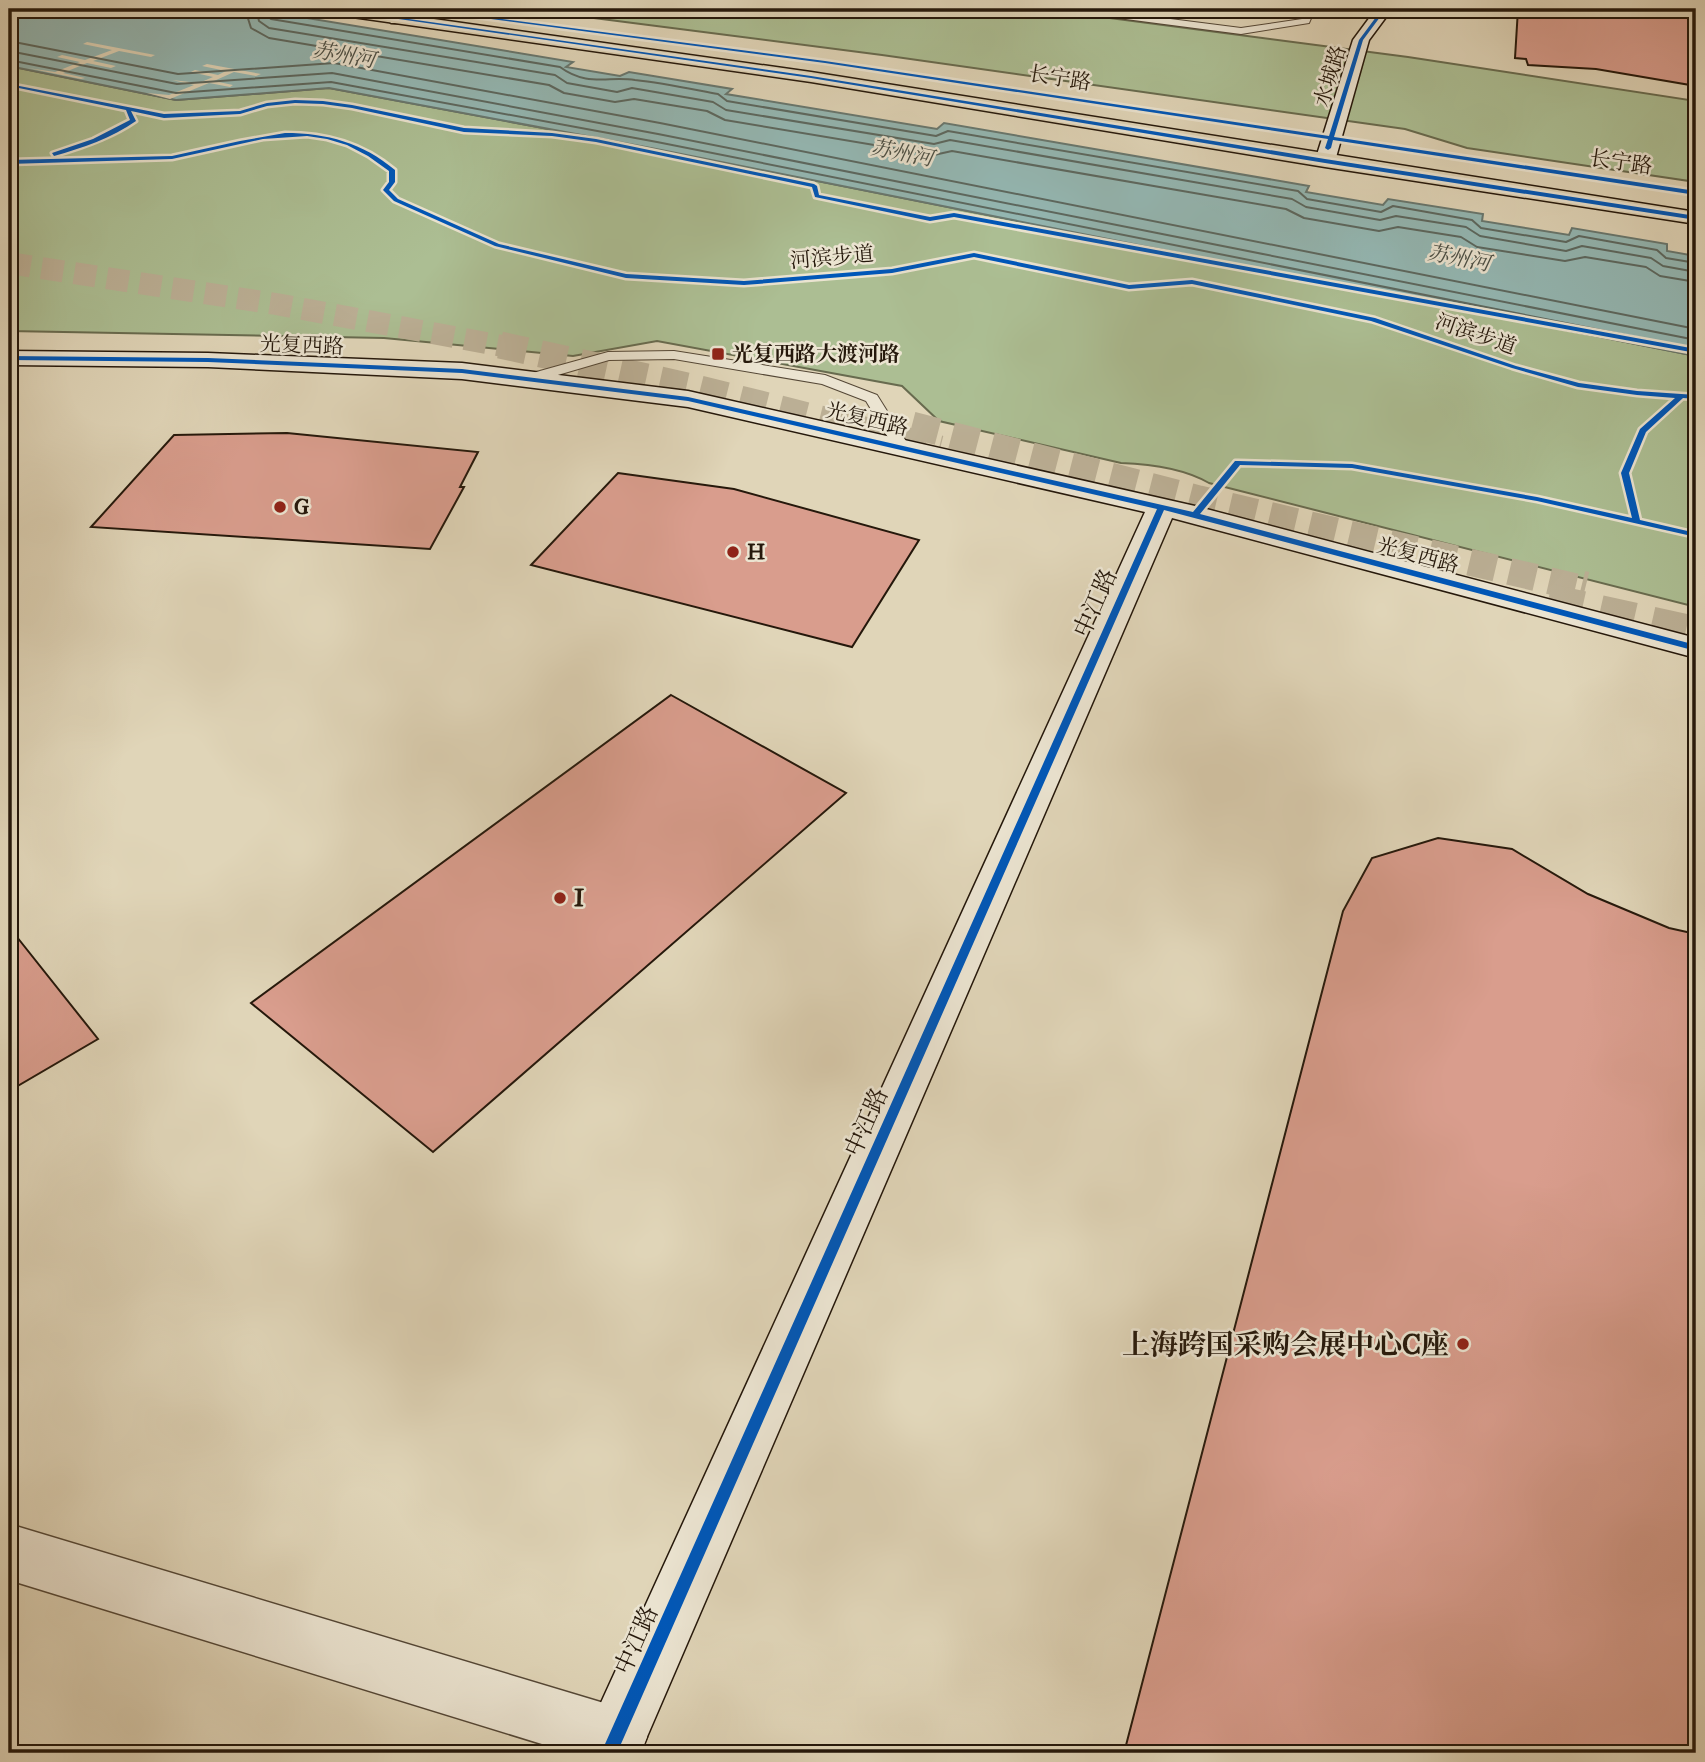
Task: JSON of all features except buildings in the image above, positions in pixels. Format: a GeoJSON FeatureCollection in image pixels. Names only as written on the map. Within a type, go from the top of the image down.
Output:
{"type":"FeatureCollection","features":[{"type":"Feature","properties":{"kind":"main road","name":"长宁路"},"geometry":{"type":"LineString","coordinates":[[331,9],[811,77],[1696,218]]}},
{"type":"Feature","properties":{"kind":"main road","name":"长宁路"},"geometry":{"type":"LineString","coordinates":[[419,9],[825,62],[1696,192]]}},
{"type":"Feature","properties":{"kind":"street"},"geometry":{"type":"LineString","coordinates":[[397,20],[419,9]]}},
{"type":"Feature","properties":{"kind":"street","name":"水城路"},"geometry":{"type":"LineString","coordinates":[[1325,161],[1361,40],[1384,9]]}},
{"type":"Feature","properties":{"kind":"street","name":"光复西路"},"geometry":{"type":"LineString","coordinates":[[9,358],[235,361],[462,371],[688,399],[1161,507],[1696,648]]}},
{"type":"Feature","properties":{"kind":"street","name":"中江路"},"geometry":{"type":"LineString","coordinates":[[613,1745],[1161,507]]}},
{"type":"Feature","properties":{"kind":"street"},"geometry":{"type":"LineString","coordinates":[[9,1552],[613,1745]]}},
{"type":"Feature","properties":{"kind":"lane"},"geometry":{"type":"LineString","coordinates":[[1072,9],[1241,31],[1306,21],[1310,9]]}},
{"type":"Feature","properties":{"kind":"lane"},"geometry":{"type":"LineString","coordinates":[[527,379],[608,356],[674,355],[825,380],[872,398],[901,446]]}},
{"type":"Feature","properties":{"kind":"green space"},"geometry":{"type":"Polygon","coordinates":[[[542,9],[1041,9],[1408,57],[1696,101],[1696,182],[1467,148],[1405,129],[882,55],[547,12],[542,9]]]}},
{"type":"Feature","properties":{"kind":"green space"},"geometry":{"type":"Polygon","coordinates":[[[9,66],[176,100],[329,88],[656,149],[1696,356],[1696,607],[1209,483],[1177,470],[1121,463],[939,421],[902,386],[657,341],[573,356],[384,338],[9,331],[9,66]]]}},
{"type":"Feature","properties":{"kind":"water","name":"苏州河"},"geometry":{"type":"Polygon","coordinates":[[[9,9],[253,9],[573,62],[566,67],[620,76],[629,72],[732,89],[726,94],[937,129],[944,123],[1309,186],[1306,192],[1383,205],[1388,199],[1483,214],[1482,221],[1569,235],[1572,228],[1667,244],[1667,251],[1696,256],[1696,356],[656,149],[329,88],[176,100],[9,66],[9,9]]]}},
{"type":"Feature","properties":{"kind":"pier"},"geometry":{"type":"Polygon","coordinates":[[[87,42],[155,55],[151,57],[119,51],[93,61],[116,66],[111,68],[87,63],[63,73],[85,78],[81,79],[28,68],[55,72],[80,62],[57,57],[62,55],[85,60],[112,50],[83,44],[87,42]]]}},
{"type":"Feature","properties":{"kind":"pier"},"geometry":{"type":"Polygon","coordinates":[[[207,64],[261,74],[256,76],[234,72],[214,81],[233,85],[230,87],[209,83],[170,99],[147,93],[169,95],[194,85],[172,80],[199,83],[213,77],[191,72],[195,70],[218,75],[226,71],[202,66],[207,64]]]}},
{"type":"Feature","properties":{"kind":"tunnel"},"geometry":{"type":"LineString","coordinates":[[9,263],[276,304],[508,347]]}},
{"type":"Feature","properties":{"kind":"tunnel"},"geometry":{"type":"LineString","coordinates":[[500,345],[692,387],[940,449]]}},
{"type":"Feature","properties":{"kind":"tunnel"},"geometry":{"type":"LineString","coordinates":[[912,425],[1199,499],[1585,589],[1581,588]]}},
{"type":"Feature","properties":{"kind":"tunnel"},"geometry":{"type":"LineString","coordinates":[[1548,601],[1696,634]]}},
{"type":"Feature","properties":{"kind":"cycle path"},"geometry":{"type":"LineString","coordinates":[[331,9],[811,77],[1696,218]]}},
{"type":"Feature","properties":{"kind":"cycle path"},"geometry":{"type":"LineString","coordinates":[[417,9],[825,62],[1696,193]]}},
{"type":"Feature","properties":{"kind":"cycle path"},"geometry":{"type":"LineString","coordinates":[[1328,148],[1361,40],[1384,9]]}},
{"type":"Feature","properties":{"kind":"cycle path","name":"河滨步道"},"geometry":{"type":"LineString","coordinates":[[9,85],[164,116],[240,112],[295,102],[323,103],[464,130],[552,135],[596,141],[814,186],[817,196],[930,219],[954,215],[1696,351]]}},
{"type":"Feature","properties":{"kind":"cycle path"},"geometry":{"type":"LineString","coordinates":[[54,154],[95,140],[133,121],[128,109]]}},
{"type":"Feature","properties":{"kind":"cycle path","name":"河滨步道"},"geometry":{"type":"LineString","coordinates":[[9,162],[172,158],[285,135],[328,137],[370,155],[392,170],[392,182],[386,190],[396,200],[497,245],[626,276],[744,283],[892,271],[974,255],[1129,287],[1192,282],[1373,319],[1514,367],[1578,385],[1696,397]]}},
{"type":"Feature","properties":{"kind":"cycle path"},"geometry":{"type":"LineString","coordinates":[[9,358],[208,360],[462,371],[688,399],[1195,515],[1696,648]]}},
{"type":"Feature","properties":{"kind":"cycle path"},"geometry":{"type":"LineString","coordinates":[[1637,522],[1625,473],[1643,431],[1681,396]]}},
{"type":"Feature","properties":{"kind":"cycle path"},"geometry":{"type":"LineString","coordinates":[[1195,515],[1238,463],[1352,466],[1537,499],[1696,535]]}},
{"type":"Feature","properties":{"kind":"cycle path"},"geometry":{"type":"LineString","coordinates":[[609,1753],[1162,507]]}},
{"type":"Feature","properties":{"kind":"place","name":"光复西路大渡河路"},"geometry":{"type":"Point","coordinates":[718,354]}},
{"type":"Feature","properties":{"kind":"place","name":"G"},"geometry":{"type":"Point","coordinates":[280,507]}},
{"type":"Feature","properties":{"kind":"place","name":"H"},"geometry":{"type":"Point","coordinates":[733,552]}},
{"type":"Feature","properties":{"kind":"place","name":"I"},"geometry":{"type":"Point","coordinates":[560,898]}},
{"type":"Feature","properties":{"kind":"place","name":"上海跨国采购会展中心C座"},"geometry":{"type":"Point","coordinates":[1463,1344]}}]}
